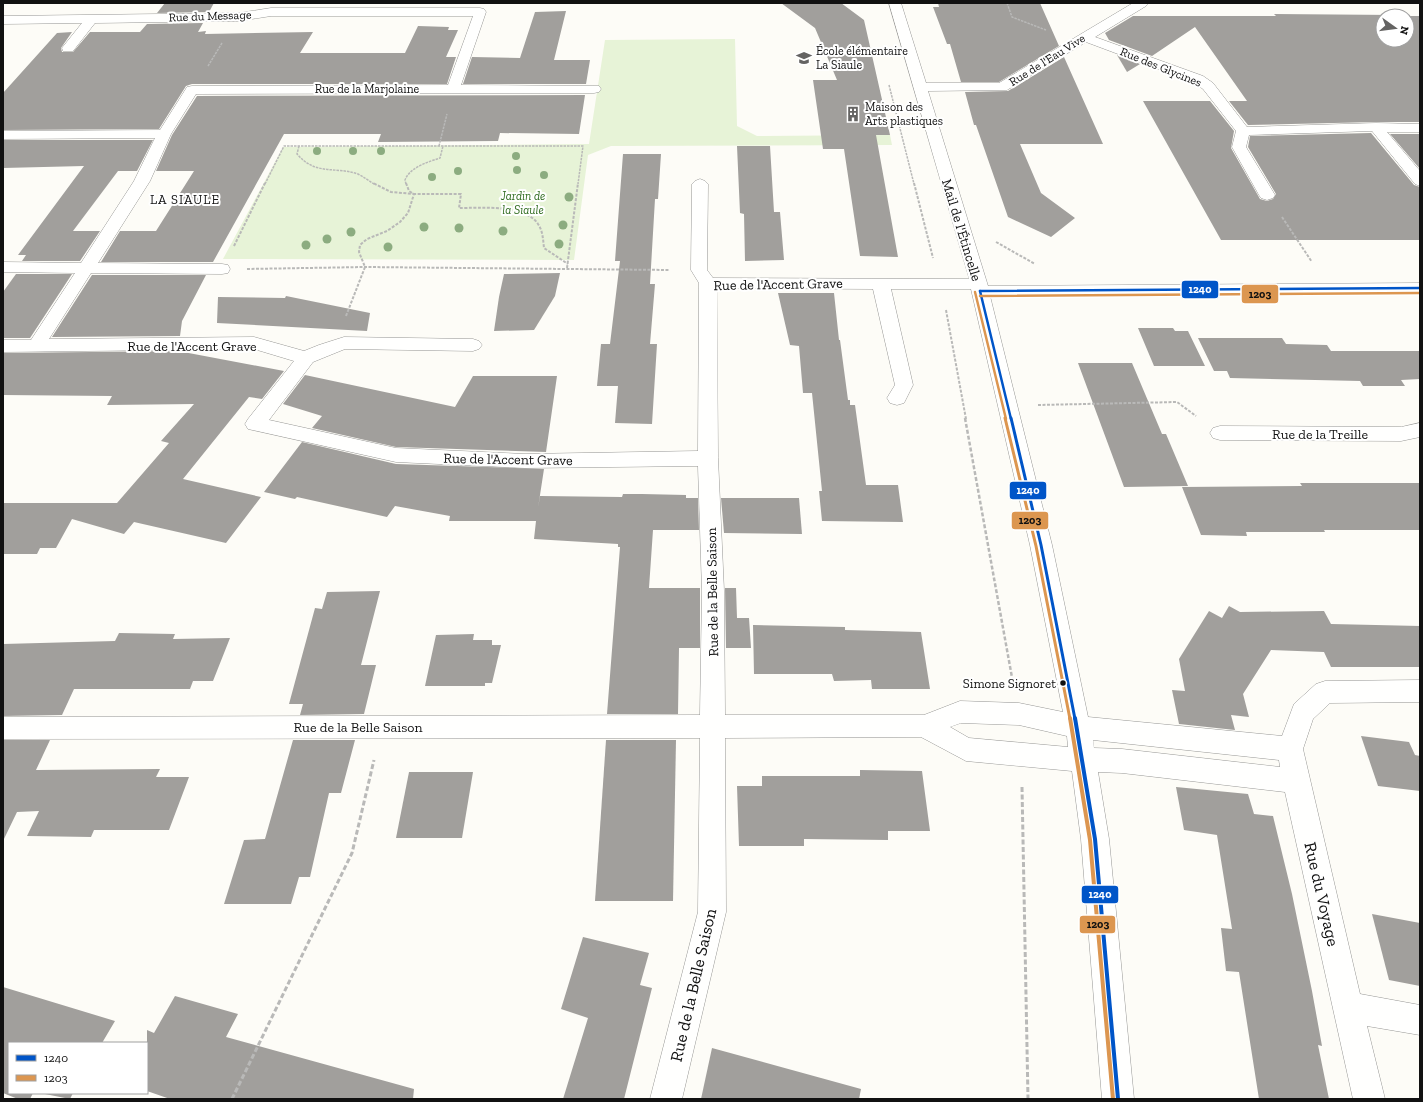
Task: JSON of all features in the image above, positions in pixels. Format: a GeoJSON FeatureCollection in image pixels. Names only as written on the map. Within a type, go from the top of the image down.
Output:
{"type":"FeatureCollection","features":[{"type":"Feature","properties":{"kind":"street","name":"Mail de l'Étincelle"},"geometry":{"type":"LineString","coordinates":[[895,3],[979,287],[1041,544],[1078,727],[1095,839],[1118,1099]]}},
{"type":"Feature","properties":{"kind":"street","name":"Rue de l'Eau Vive"},"geometry":{"type":"LineString","coordinates":[[919,87],[1002,87],[1142,3]]}},
{"type":"Feature","properties":{"kind":"street","name":"Rue du Message"},"geometry":{"type":"LineString","coordinates":[[3,20],[239,17],[271,12],[480,12],[453,89]]}},
{"type":"Feature","properties":{"kind":"street"},"geometry":{"type":"LineString","coordinates":[[68,48],[91,19]]}},
{"type":"Feature","properties":{"kind":"street","name":"Rue des Glycines"},"geometry":{"type":"LineString","coordinates":[[1080,40],[1198,79],[1208,86],[1243,131]]}},
{"type":"Feature","properties":{"kind":"street","name":"Rue de la Marjolaine"},"geometry":{"type":"LineString","coordinates":[[192,90],[594,89]]}},
{"type":"Feature","properties":{"kind":"street"},"geometry":{"type":"LineString","coordinates":[[36,346],[142,181],[164,134],[192,90]]}},
{"type":"Feature","properties":{"kind":"street"},"geometry":{"type":"LineString","coordinates":[[1376,127],[1420,181]]}},
{"type":"Feature","properties":{"kind":"street"},"geometry":{"type":"LineString","coordinates":[[1267,195],[1238,147],[1243,131],[1376,127],[1420,128]]}},
{"type":"Feature","properties":{"kind":"street"},"geometry":{"type":"LineString","coordinates":[[3,135],[164,134]]}},
{"type":"Feature","properties":{"kind":"street"},"geometry":{"type":"LineString","coordinates":[[700,184],[699,270],[708,283]]}},
{"type":"Feature","properties":{"kind":"street"},"geometry":{"type":"LineString","coordinates":[[3,267],[222,269]]}},
{"type":"Feature","properties":{"kind":"street","name":"Rue de l'Accent Grave"},"geometry":{"type":"LineString","coordinates":[[3,346],[254,343],[306,358],[255,424],[396,456],[525,461],[708,458],[708,283],[941,283],[979,287],[1420,288]]}},
{"type":"Feature","properties":{"kind":"street"},"geometry":{"type":"LineString","coordinates":[[881,284],[904,385],[897,398]]}},
{"type":"Feature","properties":{"kind":"street"},"geometry":{"type":"LineString","coordinates":[[306,358],[325,349],[344,343],[473,345]]}},
{"type":"Feature","properties":{"kind":"street","name":"Rue de la Treille"},"geometry":{"type":"LineString","coordinates":[[1220,433],[1401,434],[1420,430]]}},
{"type":"Feature","properties":{"kind":"street","name":"Rue de la Belle Saison"},"geometry":{"type":"LineString","coordinates":[[666,1099],[712,912],[713,591],[708,458]]}},
{"type":"Feature","properties":{"kind":"street","name":"Rue du Voyage"},"geometry":{"type":"LineString","coordinates":[[1369,1099],[1290,749],[1303,712],[1325,692],[1420,691]]}},
{"type":"Feature","properties":{"kind":"street","name":"Rue de la Belle Saison"},"geometry":{"type":"LineString","coordinates":[[3,728],[173,729],[382,726],[924,726],[960,712],[1019,714],[1078,727]]}},
{"type":"Feature","properties":{"kind":"street","name":"Rue de la Belle Saison"},"geometry":{"type":"LineString","coordinates":[[924,726],[966,749],[1083,760]]}},
{"type":"Feature","properties":{"kind":"street"},"geometry":{"type":"LineString","coordinates":[[1078,727],[1290,749]]}},
{"type":"Feature","properties":{"kind":"street"},"geometry":{"type":"LineString","coordinates":[[1083,760],[1122,761],[1296,781]]}},
{"type":"Feature","properties":{"kind":"street"},"geometry":{"type":"LineString","coordinates":[[1348,1007],[1420,1020]]}},
{"type":"Feature","properties":{"kind":"path"},"geometry":{"type":"LineString","coordinates":[[1007,3],[1012,17],[1080,40]]}},
{"type":"Feature","properties":{"kind":"path"},"geometry":{"type":"LineString","coordinates":[[192,90],[239,17]]}},
{"type":"Feature","properties":{"kind":"path"},"geometry":{"type":"LineString","coordinates":[[888,80],[941,283],[1019,714]]}},
{"type":"Feature","properties":{"kind":"path"},"geometry":{"type":"LineString","coordinates":[[439,146],[453,89]]}},
{"type":"Feature","properties":{"kind":"path"},"geometry":{"type":"LineString","coordinates":[[567,268],[583,146],[284,146],[222,269],[365,267],[670,270]]}},
{"type":"Feature","properties":{"kind":"path"},"geometry":{"type":"LineString","coordinates":[[299,146],[297,154],[303,162],[315,168],[357,174],[378,188],[402,194],[461,194],[459,208],[515,211],[527,214],[537,221],[541,228],[544,248],[568,264]]}},
{"type":"Feature","properties":{"kind":"path"},"geometry":{"type":"LineString","coordinates":[[414,194],[407,189],[404,182],[405,175],[409,171],[440,158],[443,146]]}},
{"type":"Feature","properties":{"kind":"path"},"geometry":{"type":"LineString","coordinates":[[345,318],[365,267],[365,262],[360,255],[359,248],[363,242],[392,229],[409,213],[414,194]]}},
{"type":"Feature","properties":{"kind":"path"},"geometry":{"type":"LineString","coordinates":[[1267,195],[1315,266]]}},
{"type":"Feature","properties":{"kind":"path"},"geometry":{"type":"LineString","coordinates":[[994,240],[1035,264]]}},
{"type":"Feature","properties":{"kind":"path"},"geometry":{"type":"LineString","coordinates":[[1037,405],[1177,402],[1220,433]]}},
{"type":"Feature","properties":{"kind":"path"},"geometry":{"type":"LineString","coordinates":[[232,1099],[352,853],[382,726]]}},
{"type":"Feature","properties":{"kind":"path"},"geometry":{"type":"LineString","coordinates":[[1021,754],[1028,1099]]}},
{"type":"Feature","properties":{"kind":"green space","name":"Jardin de la Siaule"},"geometry":{"type":"Polygon","coordinates":[[[735,39],[737,126],[757,136],[890,135],[892,145],[611,146],[588,155],[574,260],[223,259],[283,147],[589,144],[605,40],[735,39]]]}},
{"type":"Feature","properties":{"kind":"building"},"geometry":{"type":"Polygon","coordinates":[[[165,3],[214,3],[209,12],[157,13],[165,3]]]}},
{"type":"Feature","properties":{"kind":"building"},"geometry":{"type":"Polygon","coordinates":[[[781,3],[841,3],[864,20],[890,135],[876,135],[898,257],[860,256],[844,149],[823,149],[813,80],[837,80],[815,28],[781,3]]]}},
{"type":"Feature","properties":{"kind":"building"},"geometry":{"type":"Polygon","coordinates":[[[938,3],[1040,3],[1059,46],[999,82],[961,82],[950,44],[947,44],[933,7],[939,7],[938,3]]]}},
{"type":"Feature","properties":{"kind":"building"},"geometry":{"type":"Polygon","coordinates":[[[566,11],[554,60],[590,60],[586,84],[463,84],[472,57],[520,58],[535,12],[566,11]]]}},
{"type":"Feature","properties":{"kind":"building"},"geometry":{"type":"Polygon","coordinates":[[[1274,14],[1375,15],[1375,48],[1415,48],[1415,16],[1420,16],[1420,122],[1248,125],[1229,101],[1247,101],[1195,27],[1152,56],[1109,40],[1105,33],[1133,16],[1276,16],[1274,14]]]}},
{"type":"Feature","properties":{"kind":"building"},"geometry":{"type":"Polygon","coordinates":[[[203,23],[198,32],[206,31],[205,34],[313,32],[300,53],[405,53],[418,26],[449,27],[448,30],[458,30],[446,57],[456,57],[447,84],[192,84],[186,86],[159,129],[3,130],[3,93],[57,33],[72,32],[61,48],[62,52],[73,52],[90,32],[140,32],[147,24],[203,23]]]}},
{"type":"Feature","properties":{"kind":"building"},"geometry":{"type":"Polygon","coordinates":[[[1117,55],[1140,64],[1127,72],[1117,55]]]}},
{"type":"Feature","properties":{"kind":"building"},"geometry":{"type":"Polygon","coordinates":[[[1064,57],[1103,144],[1020,144],[1041,193],[1075,218],[1051,237],[1008,217],[976,125],[974,125],[965,92],[1008,91],[1064,57]]]}},
{"type":"Feature","properties":{"kind":"building"},"geometry":{"type":"Polygon","coordinates":[[[585,95],[579,134],[500,133],[498,141],[378,142],[381,134],[284,134],[213,262],[101,262],[120,231],[156,231],[194,171],[156,171],[172,135],[197,96],[585,95]]]}},
{"type":"Feature","properties":{"kind":"building"},"geometry":{"type":"Polygon","coordinates":[[[1143,101],[1210,101],[1234,131],[1231,148],[1260,199],[1267,201],[1273,199],[1276,194],[1248,147],[1250,136],[1371,133],[1414,185],[1420,187],[1420,240],[1221,240],[1143,101]]]}},
{"type":"Feature","properties":{"kind":"building"},"geometry":{"type":"Polygon","coordinates":[[[1390,134],[1420,134],[1420,169],[1390,134]]]}},
{"type":"Feature","properties":{"kind":"building"},"geometry":{"type":"Polygon","coordinates":[[[3,140],[153,140],[137,171],[118,171],[73,231],[100,231],[80,261],[22,261],[26,255],[18,255],[84,166],[3,168],[3,140]]]}},
{"type":"Feature","properties":{"kind":"building"},"geometry":{"type":"Polygon","coordinates":[[[737,146],[770,146],[774,212],[780,212],[784,260],[745,261],[744,214],[740,213],[737,146]]]}},
{"type":"Feature","properties":{"kind":"building"},"geometry":{"type":"Polygon","coordinates":[[[623,154],[661,154],[658,199],[655,199],[650,284],[655,284],[650,344],[657,344],[652,424],[615,423],[618,386],[597,386],[601,344],[610,344],[620,261],[615,261],[623,154]]]}},
{"type":"Feature","properties":{"kind":"building"},"geometry":{"type":"Polygon","coordinates":[[[560,273],[555,296],[534,330],[494,331],[504,274],[560,273]]]}},
{"type":"Feature","properties":{"kind":"building"},"geometry":{"type":"Polygon","coordinates":[[[16,274],[72,274],[30,338],[3,338],[3,292],[16,274]]]}},
{"type":"Feature","properties":{"kind":"building"},"geometry":{"type":"Polygon","coordinates":[[[92,275],[206,275],[182,321],[180,336],[52,337],[92,275]]]}},
{"type":"Feature","properties":{"kind":"building"},"geometry":{"type":"Polygon","coordinates":[[[778,293],[834,293],[848,400],[850,400],[850,405],[855,405],[866,485],[898,485],[903,522],[822,521],[819,491],[822,491],[812,393],[803,393],[799,346],[790,345],[778,293]]]}},
{"type":"Feature","properties":{"kind":"building"},"geometry":{"type":"Polygon","coordinates":[[[286,296],[370,313],[367,331],[217,323],[218,297],[285,298],[286,296]]]}},
{"type":"Feature","properties":{"kind":"building"},"geometry":{"type":"Polygon","coordinates":[[[1138,328],[1173,328],[1175,331],[1188,331],[1205,366],[1154,366],[1138,328]]]}},
{"type":"Feature","properties":{"kind":"building"},"geometry":{"type":"Polygon","coordinates":[[[1198,338],[1282,338],[1286,344],[1327,345],[1331,351],[1420,351],[1420,379],[1401,380],[1405,386],[1363,386],[1360,381],[1230,378],[1227,371],[1214,371],[1198,338]]]}},
{"type":"Feature","properties":{"kind":"building"},"geometry":{"type":"Polygon","coordinates":[[[178,351],[284,371],[262,399],[249,397],[183,479],[261,497],[226,543],[134,522],[124,534],[72,519],[56,548],[40,548],[37,554],[3,554],[3,503],[117,503],[169,443],[161,441],[194,404],[107,405],[112,396],[3,395],[3,353],[178,351]]]}},
{"type":"Feature","properties":{"kind":"building"},"geometry":{"type":"Polygon","coordinates":[[[1078,363],[1132,363],[1162,434],[1166,434],[1188,486],[1124,487],[1078,363]]]}},
{"type":"Feature","properties":{"kind":"building"},"geometry":{"type":"Polygon","coordinates":[[[305,375],[455,407],[473,376],[557,376],[546,452],[396,447],[312,428],[322,416],[283,404],[305,375]]]}},
{"type":"Feature","properties":{"kind":"building"},"geometry":{"type":"Polygon","coordinates":[[[302,442],[396,464],[544,469],[538,508],[540,496],[622,497],[623,494],[642,494],[686,495],[686,498],[698,498],[699,530],[653,530],[649,588],[700,588],[700,648],[679,648],[678,714],[607,714],[620,547],[618,547],[618,544],[534,539],[536,521],[449,521],[450,516],[395,506],[387,517],[297,497],[295,499],[264,492],[302,442]]]}},
{"type":"Feature","properties":{"kind":"building"},"geometry":{"type":"Polygon","coordinates":[[[1300,483],[1420,483],[1420,530],[1324,530],[1325,532],[1246,532],[1247,536],[1201,535],[1182,487],[1302,486],[1300,483]]]}},
{"type":"Feature","properties":{"kind":"building"},"geometry":{"type":"Polygon","coordinates":[[[721,498],[799,498],[802,534],[724,533],[721,498]]]}},
{"type":"Feature","properties":{"kind":"building"},"geometry":{"type":"Polygon","coordinates":[[[725,588],[736,588],[737,618],[749,618],[751,648],[726,648],[725,588]]]}},
{"type":"Feature","properties":{"kind":"building"},"geometry":{"type":"Polygon","coordinates":[[[380,591],[361,665],[376,665],[364,714],[300,715],[303,704],[289,704],[315,608],[322,609],[327,592],[380,591]]]}},
{"type":"Feature","properties":{"kind":"building"},"geometry":{"type":"Polygon","coordinates":[[[1229,606],[1240,612],[1324,611],[1331,624],[1420,626],[1420,667],[1331,667],[1324,652],[1271,650],[1243,694],[1249,717],[1231,715],[1235,730],[1179,724],[1172,690],[1185,691],[1179,659],[1209,611],[1222,618],[1229,606]]]}},
{"type":"Feature","properties":{"kind":"building"},"geometry":{"type":"Polygon","coordinates":[[[753,625],[845,627],[845,630],[921,632],[930,689],[872,689],[871,680],[834,681],[832,674],[754,674],[753,625]]]}},
{"type":"Feature","properties":{"kind":"building"},"geometry":{"type":"Polygon","coordinates":[[[119,633],[175,634],[173,639],[230,638],[213,681],[193,681],[190,689],[74,689],[62,715],[3,716],[3,644],[115,641],[119,633]]]}},
{"type":"Feature","properties":{"kind":"building"},"geometry":{"type":"Polygon","coordinates":[[[474,634],[473,640],[492,640],[492,645],[501,645],[492,683],[485,683],[485,686],[425,686],[436,635],[474,634]]]}},
{"type":"Feature","properties":{"kind":"building"},"geometry":{"type":"Polygon","coordinates":[[[1361,736],[1409,742],[1415,755],[1420,756],[1420,791],[1378,786],[1361,736]]]}},
{"type":"Feature","properties":{"kind":"building"},"geometry":{"type":"Polygon","coordinates":[[[3,740],[50,740],[36,770],[160,769],[156,777],[189,777],[169,830],[94,830],[91,837],[27,836],[39,811],[17,812],[3,841],[3,740]]]}},
{"type":"Feature","properties":{"kind":"building"},"geometry":{"type":"Polygon","coordinates":[[[293,740],[355,740],[341,793],[329,793],[310,877],[299,877],[291,904],[224,904],[244,840],[265,839],[293,740]]]}},
{"type":"Feature","properties":{"kind":"building"},"geometry":{"type":"Polygon","coordinates":[[[606,740],[676,740],[673,901],[595,901],[606,740]]]}},
{"type":"Feature","properties":{"kind":"building"},"geometry":{"type":"Polygon","coordinates":[[[860,770],[922,771],[930,831],[888,831],[888,840],[804,839],[804,846],[739,846],[737,786],[762,786],[762,776],[860,776],[860,770]]]}},
{"type":"Feature","properties":{"kind":"building"},"geometry":{"type":"Polygon","coordinates":[[[409,772],[473,772],[462,838],[396,838],[409,772]]]}},
{"type":"Feature","properties":{"kind":"building"},"geometry":{"type":"Polygon","coordinates":[[[1176,787],[1248,794],[1254,814],[1273,816],[1292,894],[1312,991],[1322,1046],[1318,1045],[1329,1099],[1259,1099],[1239,972],[1226,971],[1221,928],[1232,929],[1217,835],[1184,830],[1176,787]]]}},
{"type":"Feature","properties":{"kind":"building"},"geometry":{"type":"Polygon","coordinates":[[[1372,914],[1420,923],[1420,986],[1389,980],[1372,914]]]}},
{"type":"Feature","properties":{"kind":"building"},"geometry":{"type":"Polygon","coordinates":[[[583,937],[649,953],[640,985],[652,988],[624,1099],[563,1099],[588,1018],[561,1009],[583,937]]]}},
{"type":"Feature","properties":{"kind":"building"},"geometry":{"type":"Polygon","coordinates":[[[3,987],[115,1021],[103,1042],[8,1042],[8,1094],[32,1094],[30,1099],[18,1099],[3,1093],[3,987]]]}},
{"type":"Feature","properties":{"kind":"building"},"geometry":{"type":"Polygon","coordinates":[[[175,996],[238,1014],[226,1037],[414,1089],[413,1099],[170,1099],[148,1091],[147,1030],[154,1033],[175,996]]]}},
{"type":"Feature","properties":{"kind":"building"},"geometry":{"type":"Polygon","coordinates":[[[712,1048],[861,1089],[859,1099],[701,1099],[712,1048]]]}},
{"type":"Feature","properties":{"kind":"building"},"geometry":{"type":"Polygon","coordinates":[[[45,1094],[72,1094],[70,1099],[45,1094]]]}},
{"type":"Feature","properties":{"kind":"transit line","name":"1240"},"geometry":{"type":"LineString","coordinates":[[980,291],[1420,288]]}},
{"type":"Feature","properties":{"kind":"transit line","name":"1240"},"geometry":{"type":"LineString","coordinates":[[980,291],[1041,545],[1083,760],[1095,839],[1118,1099]]}},
{"type":"Feature","properties":{"kind":"transit line","name":"1203"},"geometry":{"type":"LineString","coordinates":[[975,292],[1036,546],[1078,761],[1090,840],[1113,1099]]}},
{"type":"Feature","properties":{"kind":"transit line","name":"1203"},"geometry":{"type":"LineString","coordinates":[[980,296],[1420,293]]}},
{"type":"Feature","properties":{"kind":"place","name":"École élémentaire La Siaule"},"geometry":{"type":"Point","coordinates":[804,58]}},
{"type":"Feature","properties":{"kind":"place","name":"Maison des Arts plastiques"},"geometry":{"type":"Point","coordinates":[853,114]}},
{"type":"Feature","properties":{"kind":"place","name":"Simone Signoret"},"geometry":{"type":"Point","coordinates":[1063,683]}},
{"type":"Feature","properties":{"kind":"district","name":"LA SIAULE"},"geometry":{"type":"Point","coordinates":[185,199]}}]}
